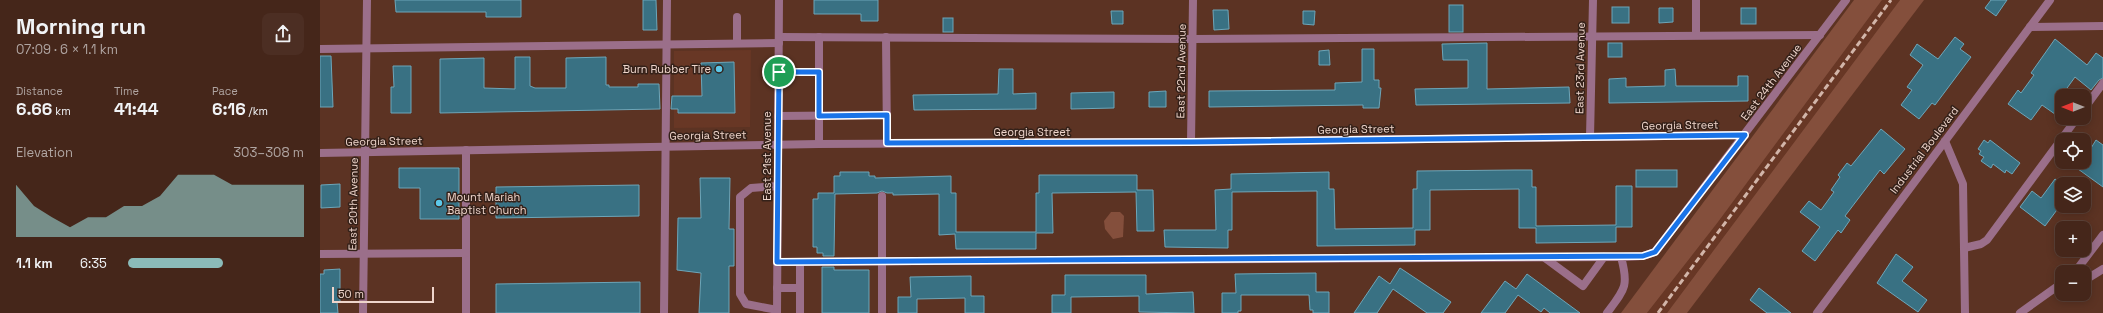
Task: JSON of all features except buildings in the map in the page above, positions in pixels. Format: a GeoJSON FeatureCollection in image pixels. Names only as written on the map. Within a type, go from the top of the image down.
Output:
{"type":"FeatureCollection","features":[{"type":"Feature","properties":{"kind":"street","name":"East 20th Avenue"},"geometry":{"type":"LineString","coordinates":[[363,313],[367,0]]}},
{"type":"Feature","properties":{"kind":"street"},"geometry":{"type":"LineString","coordinates":[[664,313],[667,0]]}},
{"type":"Feature","properties":{"kind":"street","name":"East 21st Avenue"},"geometry":{"type":"LineString","coordinates":[[777,312],[779,0]]}},
{"type":"Feature","properties":{"kind":"street","name":"East 22nd Avenue"},"geometry":{"type":"LineString","coordinates":[[1191,142],[1193,0]]}},
{"type":"Feature","properties":{"kind":"street","name":"East 23rd Avenue"},"geometry":{"type":"LineString","coordinates":[[1590,137],[1593,0]]}},
{"type":"Feature","properties":{"kind":"street"},"geometry":{"type":"LineString","coordinates":[[1696,0],[1696,34]]}},
{"type":"Feature","properties":{"kind":"street","name":"East 24th Avenue"},"geometry":{"type":"LineString","coordinates":[[777,262],[1545,258],[1643,256],[1655,252],[1846,0]]}},
{"type":"Feature","properties":{"kind":"street","name":"Industrial Boulevard"},"geometry":{"type":"LineString","coordinates":[[1817,313],[2050,0]]}},
{"type":"Feature","properties":{"kind":"street"},"geometry":{"type":"LineString","coordinates":[[737,17],[737,43]]}},
{"type":"Feature","properties":{"kind":"street"},"geometry":{"type":"LineString","coordinates":[[2030,27],[2103,26]]}},
{"type":"Feature","properties":{"kind":"street"},"geometry":{"type":"LineString","coordinates":[[320,48],[737,43],[819,37],[1192,38],[1696,34],[1820,35]]}},
{"type":"Feature","properties":{"kind":"street"},"geometry":{"type":"LineString","coordinates":[[819,37],[819,144]]}},
{"type":"Feature","properties":{"kind":"street"},"geometry":{"type":"LineString","coordinates":[[886,37],[887,143]]}},
{"type":"Feature","properties":{"kind":"street"},"geometry":{"type":"LineString","coordinates":[[779,72],[819,72]]}},
{"type":"Feature","properties":{"kind":"street"},"geometry":{"type":"LineString","coordinates":[[2091,99],[2103,83]]}},
{"type":"Feature","properties":{"kind":"street"},"geometry":{"type":"LineString","coordinates":[[778,116],[887,115]]}},
{"type":"Feature","properties":{"kind":"street"},"geometry":{"type":"LineString","coordinates":[[1964,248],[1981,244],[1987,240],[2072,125]]}},
{"type":"Feature","properties":{"kind":"street","name":"Georgia Street"},"geometry":{"type":"LineString","coordinates":[[320,153],[887,143],[1191,142],[1745,135]]}},
{"type":"Feature","properties":{"kind":"street"},"geometry":{"type":"LineString","coordinates":[[1945,141],[1963,184],[1965,313]]}},
{"type":"Feature","properties":{"kind":"street"},"geometry":{"type":"LineString","coordinates":[[466,150],[466,313]]}},
{"type":"Feature","properties":{"kind":"street"},"geometry":{"type":"LineString","coordinates":[[777,312],[746,304],[740,294],[740,197],[751,188],[778,186]]}},
{"type":"Feature","properties":{"kind":"street"},"geometry":{"type":"LineString","coordinates":[[882,196],[882,313]]}},
{"type":"Feature","properties":{"kind":"street"},"geometry":{"type":"LineString","coordinates":[[2080,265],[2103,235]]}},
{"type":"Feature","properties":{"kind":"street"},"geometry":{"type":"LineString","coordinates":[[320,254],[466,253]]}},
{"type":"Feature","properties":{"kind":"street"},"geometry":{"type":"LineString","coordinates":[[1545,258],[1583,286],[1604,257]]}},
{"type":"Feature","properties":{"kind":"street"},"geometry":{"type":"LineString","coordinates":[[1607,313],[1623,292],[1626,277],[1621,257]]}},
{"type":"Feature","properties":{"kind":"street"},"geometry":{"type":"LineString","coordinates":[[800,262],[800,313]]}},
{"type":"Feature","properties":{"kind":"street"},"geometry":{"type":"LineString","coordinates":[[2091,276],[2103,269]]}},
{"type":"Feature","properties":{"kind":"street"},"geometry":{"type":"LineString","coordinates":[[777,288],[800,288]]}},
{"type":"Feature","properties":{"kind":"street"},"geometry":{"type":"LineString","coordinates":[[2020,313],[2055,288]]}},
{"type":"Feature","properties":{"kind":"shaded area"},"geometry":{"type":"Polygon","coordinates":[[[1854,0],[1882,0],[1718,222],[1647,313],[1621,313],[1854,0]]]}},
{"type":"Feature","properties":{"kind":"shaded area"},"geometry":{"type":"Polygon","coordinates":[[[1882,0],[1900,0],[1667,313],[1647,313],[1718,222],[1882,0]]]}},
{"type":"Feature","properties":{"kind":"shaded area"},"geometry":{"type":"Polygon","coordinates":[[[1900,0],[1924,0],[1687,313],[1667,313],[1900,0]]]}},
{"type":"Feature","properties":{"kind":"shaded area"},"geometry":{"type":"Polygon","coordinates":[[[751,50],[750,127],[674,128],[674,51],[751,50]]]}},
{"type":"Feature","properties":{"kind":"shaded area"},"geometry":{"type":"Polygon","coordinates":[[[1111,212],[1120,212],[1124,216],[1123,237],[1113,239],[1105,229],[1104,221],[1111,212]]]}},
{"type":"Feature","properties":{"kind":"railway"},"geometry":{"type":"LineString","coordinates":[[1658,313],[1891,0]]}},
{"type":"Feature","properties":{"kind":"place","name":"Burn Rubber Tire"},"geometry":{"type":"Point","coordinates":[719,69]}},
{"type":"Feature","properties":{"kind":"place","name":"Mount Mariah Baptist Church"},"geometry":{"type":"Point","coordinates":[439,203]}},
{"type":"Feature","properties":{"kind":"route"},"geometry":{"type":"LineString","coordinates":[[779,72],[819,72],[819,116],[887,115],[887,143],[1191,142],[1745,135],[1679,218],[1655,252],[1650,255],[1643,256],[1545,258],[1216,258],[777,262],[779,72]]}}]}
